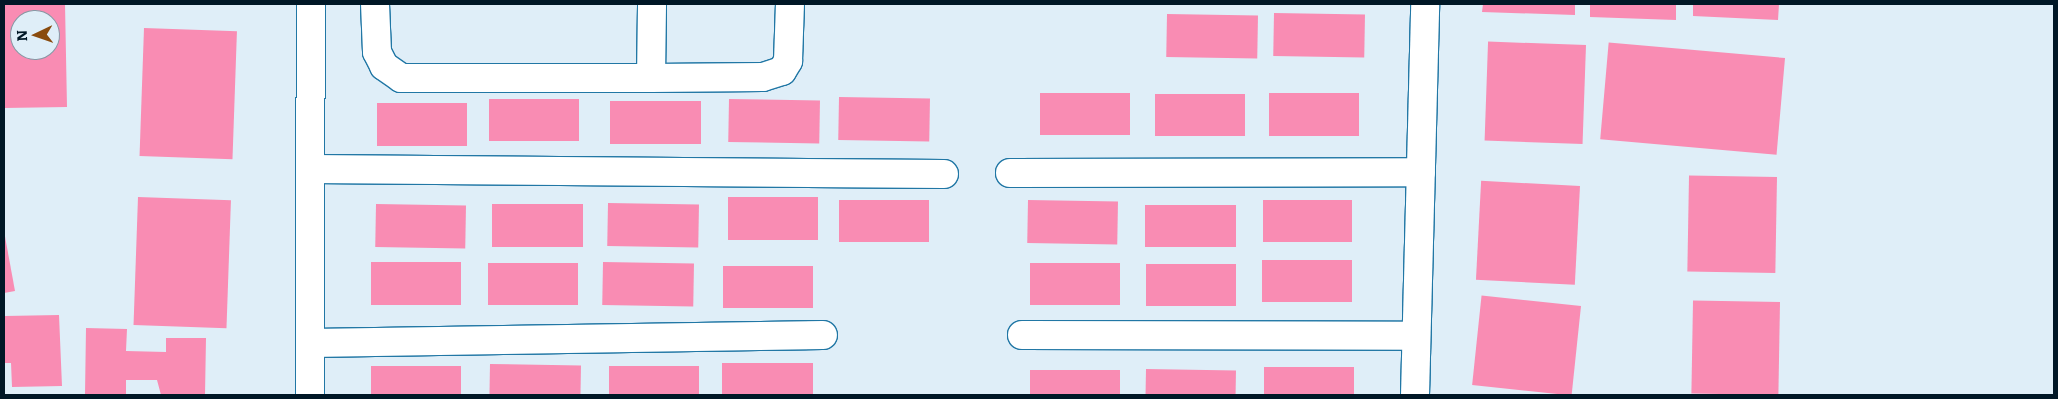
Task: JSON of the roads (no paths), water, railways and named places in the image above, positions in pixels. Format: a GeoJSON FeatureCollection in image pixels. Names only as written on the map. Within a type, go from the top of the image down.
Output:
{"type":"FeatureCollection","features":[{"type":"Feature","properties":{"kind":"street"},"geometry":{"type":"LineString","coordinates":[[310,395],[311,4]]}},
{"type":"Feature","properties":{"kind":"street"},"geometry":{"type":"LineString","coordinates":[[375,4],[377,52],[384,66],[401,78],[764,76],[782,71],[788,61],[790,4]]}},
{"type":"Feature","properties":{"kind":"street"},"geometry":{"type":"LineString","coordinates":[[651,78],[652,4]]}},
{"type":"Feature","properties":{"kind":"street"},"geometry":{"type":"LineString","coordinates":[[1415,395],[1425,4]]}},
{"type":"Feature","properties":{"kind":"street"},"geometry":{"type":"LineString","coordinates":[[311,169],[944,174]]}},
{"type":"Feature","properties":{"kind":"street"},"geometry":{"type":"LineString","coordinates":[[1010,173],[1421,172]]}},
{"type":"Feature","properties":{"kind":"street"},"geometry":{"type":"LineString","coordinates":[[311,343],[823,335]]}},
{"type":"Feature","properties":{"kind":"street"},"geometry":{"type":"LineString","coordinates":[[1022,335],[1416,336]]}}]}
